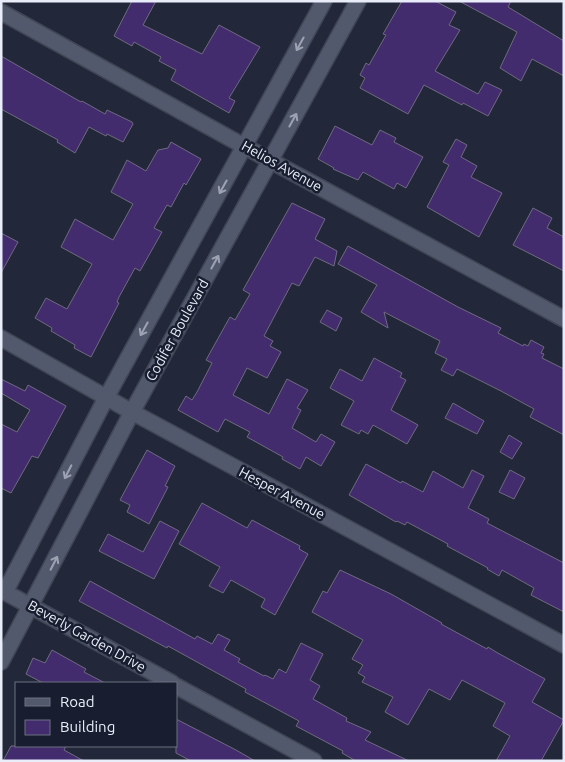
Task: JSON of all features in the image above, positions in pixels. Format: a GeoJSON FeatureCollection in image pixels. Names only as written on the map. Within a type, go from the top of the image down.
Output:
{"type":"FeatureCollection","features":[{"type":"Feature","properties":{"kind":"street","name":"Codifer Boulevard"},"geometry":{"type":"LineString","coordinates":[[3,591],[106,398],[324,1]]}},
{"type":"Feature","properties":{"kind":"street","name":"Codifer Boulevard"},"geometry":{"type":"LineString","coordinates":[[1,662],[132,412],[358,1]]}},
{"type":"Feature","properties":{"kind":"street","name":"Helios Avenue"},"geometry":{"type":"LineString","coordinates":[[1,12],[271,161],[564,319]]}},
{"type":"Feature","properties":{"kind":"street","name":"Hesper Avenue"},"geometry":{"type":"LineString","coordinates":[[1,338],[106,398],[564,645]]}},
{"type":"Feature","properties":{"kind":"street","name":"Beverly Garden Drive"},"geometry":{"type":"LineString","coordinates":[[3,591],[170,682]]}},
{"type":"Feature","properties":{"kind":"street"},"geometry":{"type":"LineString","coordinates":[[178,687],[314,761]]}},
{"type":"Feature","properties":{"kind":"building"},"geometry":{"type":"Polygon","coordinates":[[[132,1],[156,1],[143,25],[202,54],[219,25],[260,47],[229,98],[235,101],[229,113],[171,80],[176,70],[159,61],[161,57],[134,42],[132,46],[114,36],[132,1]]]}},
{"type":"Feature","properties":{"kind":"building"},"geometry":{"type":"Polygon","coordinates":[[[402,1],[435,1],[456,12],[449,25],[460,30],[435,71],[478,94],[485,82],[502,90],[488,116],[424,85],[408,114],[360,88],[365,78],[360,75],[366,63],[369,65],[386,35],[383,34],[402,1]]]}},
{"type":"Feature","properties":{"kind":"building"},"geometry":{"type":"Polygon","coordinates":[[[459,1],[511,1],[508,7],[564,41],[564,76],[532,59],[521,81],[500,68],[517,32],[459,1]]]}},
{"type":"Feature","properties":{"kind":"building"},"geometry":{"type":"Polygon","coordinates":[[[1,56],[81,102],[105,114],[107,110],[132,122],[133,124],[123,142],[89,127],[75,153],[57,142],[58,140],[1,109],[1,56]]]}},
{"type":"Feature","properties":{"kind":"building"},"geometry":{"type":"Polygon","coordinates":[[[335,126],[372,145],[380,130],[396,138],[394,142],[423,157],[406,188],[397,183],[394,189],[363,172],[358,180],[333,169],[318,159],[335,126]]]}},
{"type":"Feature","properties":{"kind":"building"},"geometry":{"type":"Polygon","coordinates":[[[456,139],[467,145],[461,157],[477,166],[471,177],[502,193],[479,237],[427,207],[449,165],[443,162],[456,139]]]}},
{"type":"Feature","properties":{"kind":"building"},"geometry":{"type":"Polygon","coordinates":[[[171,142],[201,159],[186,185],[184,183],[171,207],[167,205],[154,228],[162,232],[140,271],[135,268],[91,357],[74,348],[75,345],[51,331],[52,328],[35,318],[46,298],[67,309],[92,264],[61,247],[75,219],[113,240],[133,204],[111,192],[127,160],[146,171],[158,150],[168,148],[171,142]]]}},
{"type":"Feature","properties":{"kind":"building"},"geometry":{"type":"Polygon","coordinates":[[[292,203],[325,219],[315,239],[337,251],[334,266],[315,257],[299,286],[292,283],[264,336],[273,341],[270,346],[281,352],[267,378],[247,368],[233,395],[269,414],[287,379],[308,390],[297,408],[301,410],[292,428],[316,442],[321,434],[335,442],[321,466],[306,457],[300,469],[247,437],[250,432],[225,419],[218,432],[178,410],[186,396],[192,400],[197,392],[212,363],[206,360],[230,317],[235,320],[250,294],[243,290],[292,203]]]}},
{"type":"Feature","properties":{"kind":"building"},"geometry":{"type":"Polygon","coordinates":[[[533,208],[552,218],[547,228],[564,237],[564,271],[513,245],[533,208]]]}},
{"type":"Feature","properties":{"kind":"building"},"geometry":{"type":"Polygon","coordinates":[[[1,233],[18,242],[1,273],[1,233]]]}},
{"type":"Feature","properties":{"kind":"building"},"geometry":{"type":"Polygon","coordinates":[[[348,246],[458,307],[501,328],[498,333],[523,346],[524,344],[528,346],[531,340],[544,347],[541,353],[544,354],[542,358],[564,369],[564,435],[530,417],[534,409],[501,391],[457,369],[453,376],[441,370],[447,359],[435,353],[440,341],[384,312],[388,328],[361,312],[377,285],[338,264],[348,246]]]}},
{"type":"Feature","properties":{"kind":"building"},"geometry":{"type":"Polygon","coordinates":[[[327,310],[342,318],[336,331],[320,322],[327,310]]]}},
{"type":"Feature","properties":{"kind":"building"},"geometry":{"type":"Polygon","coordinates":[[[374,358],[402,373],[400,377],[406,380],[391,410],[418,425],[407,444],[373,425],[368,434],[361,430],[359,434],[341,425],[354,401],[330,388],[340,369],[362,381],[374,358]]]}},
{"type":"Feature","properties":{"kind":"building"},"geometry":{"type":"Polygon","coordinates":[[[1,379],[25,391],[28,385],[66,406],[38,458],[32,456],[11,493],[1,488],[1,424],[17,432],[30,410],[1,393],[1,379]]]}},
{"type":"Feature","properties":{"kind":"building"},"geometry":{"type":"Polygon","coordinates":[[[453,403],[484,421],[477,434],[445,418],[453,403]]]}},
{"type":"Feature","properties":{"kind":"building"},"geometry":{"type":"Polygon","coordinates":[[[509,435],[522,443],[512,459],[500,452],[509,435]]]}},
{"type":"Feature","properties":{"kind":"building"},"geometry":{"type":"Polygon","coordinates":[[[147,450],[175,466],[165,486],[168,487],[149,524],[127,512],[130,505],[120,500],[147,450]]]}},
{"type":"Feature","properties":{"kind":"building"},"geometry":{"type":"Polygon","coordinates":[[[366,464],[401,483],[402,481],[423,492],[433,471],[463,488],[472,470],[484,476],[468,508],[489,519],[487,523],[564,563],[564,612],[531,595],[534,588],[502,570],[499,576],[447,546],[448,544],[407,522],[405,525],[396,522],[349,495],[366,464]]]}},
{"type":"Feature","properties":{"kind":"building"},"geometry":{"type":"Polygon","coordinates":[[[510,470],[525,478],[514,499],[499,492],[510,470]]]}},
{"type":"Feature","properties":{"kind":"building"},"geometry":{"type":"Polygon","coordinates":[[[202,503],[247,528],[252,520],[300,546],[299,549],[308,554],[275,615],[261,607],[265,599],[231,580],[223,593],[209,586],[220,567],[179,544],[202,503]]]}},
{"type":"Feature","properties":{"kind":"building"},"geometry":{"type":"Polygon","coordinates":[[[160,521],[179,531],[154,579],[99,551],[108,534],[143,552],[160,521]]]}},
{"type":"Feature","properties":{"kind":"building"},"geometry":{"type":"Polygon","coordinates":[[[340,570],[391,594],[441,624],[487,649],[488,647],[545,679],[532,702],[564,720],[541,761],[496,761],[510,736],[493,726],[505,703],[462,680],[450,700],[429,689],[408,725],[385,712],[393,697],[362,682],[365,677],[358,673],[363,665],[352,659],[363,640],[312,612],[323,591],[327,593],[340,570]]]}},
{"type":"Feature","properties":{"kind":"building"},"geometry":{"type":"Polygon","coordinates":[[[90,581],[195,639],[197,636],[212,644],[218,634],[230,640],[224,650],[240,659],[238,662],[273,679],[279,669],[286,673],[301,643],[323,654],[310,680],[320,686],[313,699],[347,718],[346,721],[371,732],[365,740],[409,761],[356,761],[342,753],[343,751],[296,726],[299,721],[245,692],[246,689],[168,646],[167,648],[79,601],[90,581]]]}},
{"type":"Feature","properties":{"kind":"building"},"geometry":{"type":"Polygon","coordinates":[[[52,650],[86,669],[84,672],[103,682],[41,682],[26,674],[33,658],[45,663],[52,650]]]}},
{"type":"Feature","properties":{"kind":"building"},"geometry":{"type":"Polygon","coordinates":[[[178,720],[255,761],[191,761],[176,753],[176,747],[178,747],[178,720]]]}},
{"type":"Feature","properties":{"kind":"building"},"geometry":{"type":"Polygon","coordinates":[[[11,746],[15,746],[66,747],[64,750],[84,761],[3,761],[11,746]]]}}]}
